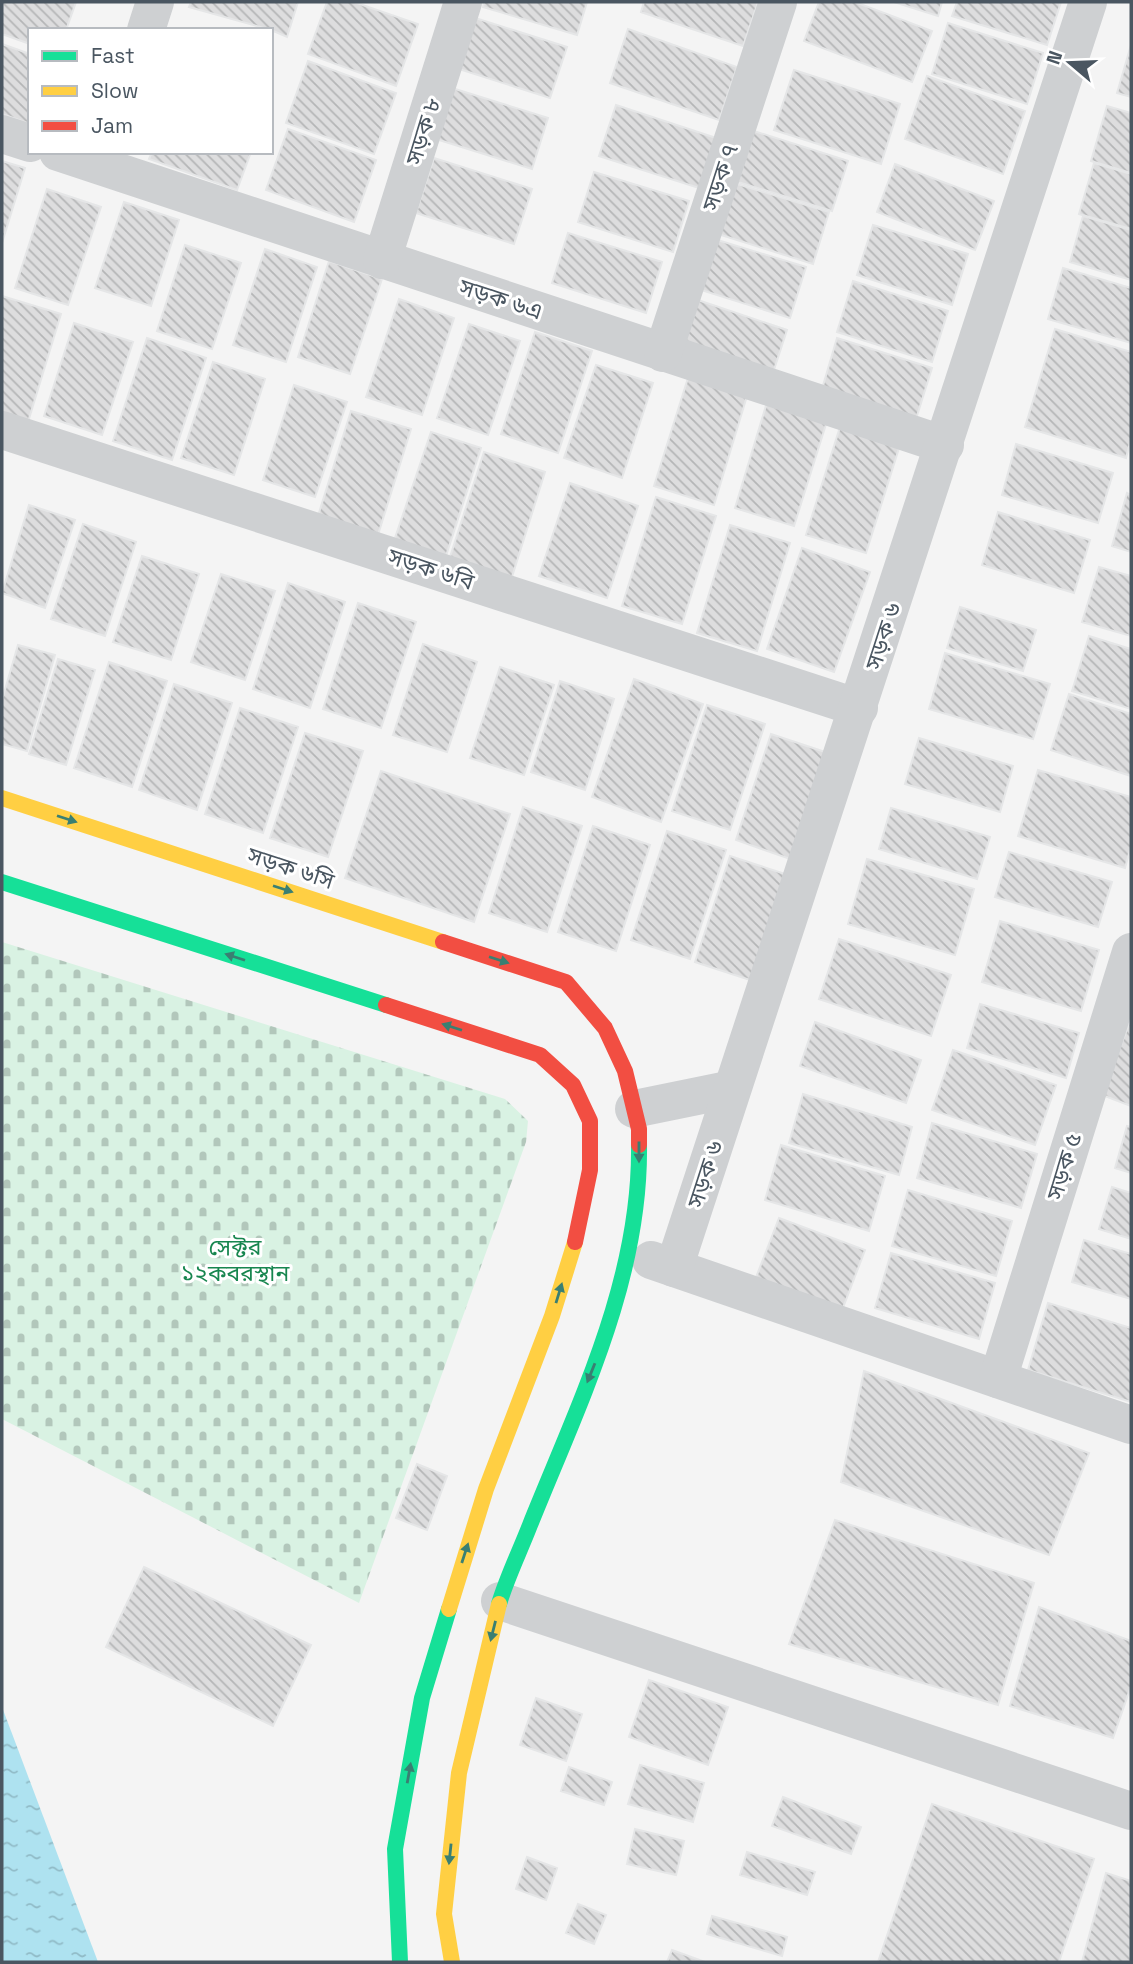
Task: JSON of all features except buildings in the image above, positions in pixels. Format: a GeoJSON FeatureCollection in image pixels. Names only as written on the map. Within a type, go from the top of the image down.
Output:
{"type":"FeatureCollection","features":[{"type":"Feature","properties":{"kind":"street"},"geometry":{"type":"LineString","coordinates":[[147,28],[155,2]]}},
{"type":"Feature","properties":{"kind":"street","name":"সড়ক ৮"},"geometry":{"type":"LineString","coordinates":[[383,260],[463,2]]}},
{"type":"Feature","properties":{"kind":"street","name":"সড়ক ৭"},"geometry":{"type":"LineString","coordinates":[[663,353],[778,2]]}},
{"type":"Feature","properties":{"kind":"street","name":"সড়ক ৬"},"geometry":{"type":"LineString","coordinates":[[674,1268],[1088,2]]}},
{"type":"Feature","properties":{"kind":"street"},"geometry":{"type":"LineString","coordinates":[[2,134],[28,142]]}},
{"type":"Feature","properties":{"kind":"street","name":"সড়ক ৬এ"},"geometry":{"type":"LineString","coordinates":[[70,154],[105,160],[383,260],[944,445]]}},
{"type":"Feature","properties":{"kind":"street","name":"সড়ক ৬বি"},"geometry":{"type":"LineString","coordinates":[[2,430],[859,708]]}},
{"type":"Feature","properties":{"kind":"street","name":"সড়ক ৬সি"},"geometry":{"type":"LineString","coordinates":[[2,798],[566,982],[605,1028],[613,1060],[634,1109]]}},
{"type":"Feature","properties":{"kind":"street"},"geometry":{"type":"LineString","coordinates":[[2,882],[540,1055],[579,1082],[590,1121],[590,1170],[575,1242],[552,1316],[486,1489],[422,1698],[395,1849],[400,1962]]}},
{"type":"Feature","properties":{"kind":"street","name":"সড়ক ৫"},"geometry":{"type":"LineString","coordinates":[[998,1379],[1131,952]]}},
{"type":"Feature","properties":{"kind":"street"},"geometry":{"type":"LineString","coordinates":[[452,1962],[444,1914],[458,1773],[500,1601],[595,1363],[629,1253],[639,1189],[639,1129],[634,1109],[732,1089]]}},
{"type":"Feature","properties":{"kind":"street"},"geometry":{"type":"LineString","coordinates":[[629,1253],[1131,1425]]}},
{"type":"Feature","properties":{"kind":"street"},"geometry":{"type":"LineString","coordinates":[[500,1601],[1131,1811]]}},
{"type":"Feature","properties":{"kind":"green space","name":"সেক্টর ১২কবরস্থান"},"geometry":{"type":"Polygon","coordinates":[[[2,942],[505,1099],[528,1121],[526,1142],[359,1603],[2,1419],[2,942]]]}},
{"type":"Feature","properties":{"kind":"water"},"geometry":{"type":"Polygon","coordinates":[[[2,1707],[98,1962],[2,1962],[2,1707]]]}},
{"type":"Feature","properties":{"kind":"traffic: fast"},"geometry":{"type":"LineString","coordinates":[[2,882],[386,1005]]}},
{"type":"Feature","properties":{"kind":"traffic: fast"},"geometry":{"type":"LineString","coordinates":[[499,1604],[604,1340],[630,1244],[637,1195],[639,1145]]}},
{"type":"Feature","properties":{"kind":"traffic: fast"},"geometry":{"type":"LineString","coordinates":[[400,1962],[395,1849],[422,1698],[449,1609]]}},
{"type":"Feature","properties":{"kind":"traffic: slow"},"geometry":{"type":"LineString","coordinates":[[2,798],[443,942]]}},
{"type":"Feature","properties":{"kind":"traffic: slow"},"geometry":{"type":"LineString","coordinates":[[449,1609],[486,1489],[552,1316],[575,1242]]}},
{"type":"Feature","properties":{"kind":"traffic: slow"},"geometry":{"type":"LineString","coordinates":[[452,1962],[444,1914],[459,1773],[499,1604]]}},
{"type":"Feature","properties":{"kind":"traffic: jam"},"geometry":{"type":"LineString","coordinates":[[443,942],[566,982],[605,1028],[625,1071],[639,1129],[639,1145]]}},
{"type":"Feature","properties":{"kind":"traffic: jam"},"geometry":{"type":"LineString","coordinates":[[386,1005],[540,1055],[573,1085],[590,1121],[590,1170],[575,1242]]}}]}
